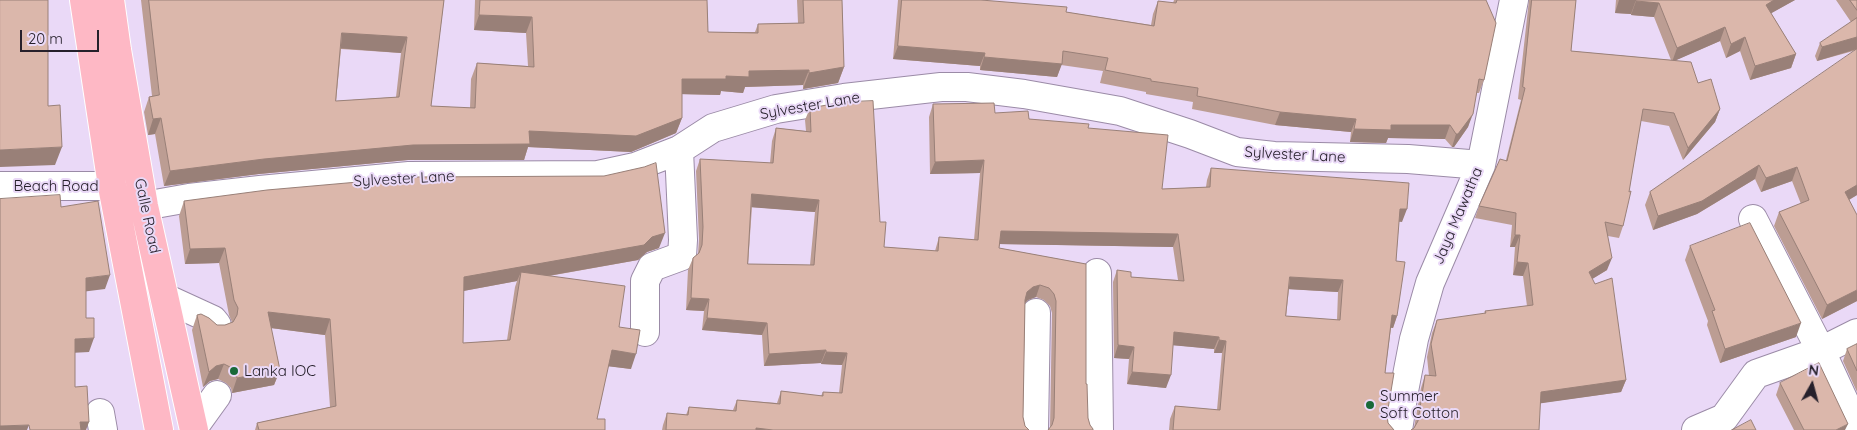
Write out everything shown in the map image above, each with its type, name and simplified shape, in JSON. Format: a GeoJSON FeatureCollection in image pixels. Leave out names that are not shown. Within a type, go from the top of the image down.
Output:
{"type":"FeatureCollection","features":[{"type":"Feature","properties":{"kind":"highway","name":"Galle Road"},"geometry":{"type":"LineString","coordinates":[[84,0],[112,186],[159,430]]}},
{"type":"Feature","properties":{"kind":"highway","name":"Galle Road"},"geometry":{"type":"LineString","coordinates":[[110,0],[144,206],[194,429]]}},
{"type":"Feature","properties":{"kind":"street","name":"Jaya Mawatha"},"geometry":{"type":"LineString","coordinates":[[1398,430],[1414,339],[1430,283],[1481,165],[1514,0]]}},
{"type":"Feature","properties":{"kind":"street","name":"Sylvester Lane"},"geometry":{"type":"LineString","coordinates":[[144,206],[189,198],[409,176],[598,175],[635,167],[679,150],[713,128],[776,108],[941,87],[967,87],[1048,97],[1120,112],[1190,134],[1236,152],[1274,156],[1408,159],[1481,165]]}},
{"type":"Feature","properties":{"kind":"street"},"geometry":{"type":"LineString","coordinates":[[645,332],[645,281],[652,267],[670,262],[682,256],[684,240],[679,150]]}},
{"type":"Feature","properties":{"kind":"street","name":"Beach Road"},"geometry":{"type":"LineString","coordinates":[[0,186],[112,186]]}},
{"type":"Feature","properties":{"kind":"street"},"geometry":{"type":"LineString","coordinates":[[1753,219],[1821,351],[1857,429]]}},
{"type":"Feature","properties":{"kind":"street"},"geometry":{"type":"LineString","coordinates":[[1098,273],[1099,430]]}},
{"type":"Feature","properties":{"kind":"street"},"geometry":{"type":"LineString","coordinates":[[165,298],[213,320],[217,325]]}},
{"type":"Feature","properties":{"kind":"street"},"geometry":{"type":"LineString","coordinates":[[1034,430],[1036,313]]}},
{"type":"Feature","properties":{"kind":"street"},"geometry":{"type":"LineString","coordinates":[[1696,430],[1724,418],[1756,374],[1821,351],[1857,333]]}},
{"type":"Feature","properties":{"kind":"street"},"geometry":{"type":"LineString","coordinates":[[194,429],[217,396]]}},
{"type":"Feature","properties":{"kind":"building"},"geometry":{"type":"Polygon","coordinates":[[[0,0],[48,0],[48,106],[60,105],[62,147],[0,150],[0,0]]]}},
{"type":"Feature","properties":{"kind":"building"},"geometry":{"type":"Polygon","coordinates":[[[149,0],[444,0],[431,106],[475,108],[477,63],[534,67],[532,17],[479,15],[480,0],[707,0],[708,32],[758,33],[758,24],[804,23],[803,0],[842,0],[844,67],[809,73],[809,70],[749,71],[749,77],[726,76],[726,79],[682,79],[682,118],[636,136],[529,131],[530,144],[413,145],[264,159],[170,171],[161,118],[153,119],[149,97],[159,95],[149,0]],[[342,33],[336,101],[399,97],[407,37],[342,33]]]}},
{"type":"Feature","properties":{"kind":"building"},"geometry":{"type":"Polygon","coordinates":[[[902,0],[981,0],[1067,7],[1066,12],[1154,26],[1158,1],[1176,3],[1177,0],[1486,0],[1496,23],[1484,80],[1479,79],[1473,114],[1458,134],[1456,134],[1450,125],[1391,125],[1391,130],[1354,129],[1356,119],[1280,112],[1197,96],[1198,88],[1151,81],[1151,79],[1105,70],[1108,58],[1063,51],[1062,64],[984,57],[985,53],[898,46],[902,0]]]}},
{"type":"Feature","properties":{"kind":"building"},"geometry":{"type":"Polygon","coordinates":[[[1532,0],[1576,0],[1571,51],[1691,62],[1698,83],[1711,79],[1720,109],[1688,148],[1674,113],[1643,109],[1629,192],[1631,191],[1623,226],[1605,222],[1612,258],[1589,272],[1595,284],[1612,278],[1626,380],[1541,392],[1539,430],[1411,430],[1418,421],[1425,375],[1436,376],[1431,344],[1437,320],[1533,305],[1528,263],[1517,262],[1520,235],[1515,235],[1516,213],[1479,206],[1500,159],[1507,161],[1525,88],[1523,87],[1532,0]]]}},
{"type":"Feature","properties":{"kind":"building"},"geometry":{"type":"Polygon","coordinates":[[[1636,0],[1774,0],[1766,5],[1796,54],[1755,66],[1745,37],[1731,44],[1725,27],[1677,48],[1659,3],[1636,0]]]}},
{"type":"Feature","properties":{"kind":"building"},"geometry":{"type":"Polygon","coordinates":[[[1850,0],[1857,0],[1857,10],[1850,0]]]}},
{"type":"Feature","properties":{"kind":"building"},"geometry":{"type":"Polygon","coordinates":[[[1857,18],[1857,37],[1822,47],[1820,43],[1857,18]]]}},
{"type":"Feature","properties":{"kind":"building"},"geometry":{"type":"Polygon","coordinates":[[[1857,49],[1857,185],[1845,192],[1857,215],[1857,290],[1827,305],[1779,212],[1809,200],[1797,167],[1766,178],[1759,165],[1702,201],[1658,216],[1650,192],[1857,49]]]}},
{"type":"Feature","properties":{"kind":"building"},"geometry":{"type":"Polygon","coordinates":[[[873,101],[880,222],[886,222],[884,247],[938,251],[939,237],[978,240],[984,160],[935,162],[933,104],[994,103],[995,113],[1028,111],[1029,119],[1089,124],[1088,128],[1168,135],[1162,189],[1210,187],[1211,168],[1409,183],[1407,209],[1400,209],[1396,261],[1405,262],[1397,316],[1392,315],[1385,373],[1394,373],[1387,415],[1388,423],[1394,430],[1173,430],[1175,406],[1220,410],[1226,341],[1219,340],[1219,337],[1174,332],[1171,375],[1132,372],[1134,347],[1118,345],[1117,270],[1131,272],[1131,277],[1184,281],[1178,234],[1001,231],[999,248],[1086,264],[1086,384],[1088,418],[1093,430],[1048,430],[1054,418],[1056,301],[1054,294],[1049,288],[1040,285],[1033,287],[1027,292],[1025,300],[1023,417],[1025,426],[1029,430],[773,430],[756,428],[756,430],[666,430],[667,413],[688,415],[689,407],[736,411],[737,400],[780,404],[781,391],[823,396],[823,392],[842,393],[847,353],[826,352],[826,350],[769,354],[767,323],[707,318],[709,299],[691,298],[693,258],[699,253],[702,245],[700,159],[773,163],[776,128],[811,132],[810,108],[844,102],[873,101]],[[752,194],[748,264],[814,265],[819,200],[752,194]],[[1290,277],[1286,316],[1340,320],[1343,280],[1290,277]]]}},
{"type":"Feature","properties":{"kind":"building"},"geometry":{"type":"Polygon","coordinates":[[[656,163],[665,233],[652,237],[644,245],[464,277],[463,343],[510,340],[521,272],[625,286],[619,327],[640,330],[636,354],[612,350],[597,419],[605,419],[605,430],[259,430],[257,423],[336,406],[330,319],[268,312],[280,370],[237,378],[232,368],[224,364],[216,366],[209,372],[197,315],[201,314],[209,318],[217,325],[225,325],[233,322],[238,308],[234,300],[225,248],[190,249],[184,201],[267,190],[415,177],[604,176],[656,163]]]}},
{"type":"Feature","properties":{"kind":"building"},"geometry":{"type":"Polygon","coordinates":[[[60,195],[61,207],[98,201],[110,275],[86,278],[86,318],[94,318],[94,338],[75,339],[75,387],[87,386],[89,422],[80,422],[81,430],[30,430],[29,425],[0,426],[0,199],[60,195]]]}},
{"type":"Feature","properties":{"kind":"building"},"geometry":{"type":"Polygon","coordinates":[[[1750,223],[1801,323],[1725,349],[1712,311],[1715,310],[1690,246],[1750,223]]]}},
{"type":"Feature","properties":{"kind":"building"},"geometry":{"type":"Polygon","coordinates":[[[1857,344],[1857,371],[1847,349],[1857,344]]]}},
{"type":"Feature","properties":{"kind":"building"},"geometry":{"type":"Polygon","coordinates":[[[1819,363],[1848,424],[1836,430],[1804,430],[1780,383],[1819,363]]]}},
{"type":"Feature","properties":{"kind":"building"},"geometry":{"type":"Polygon","coordinates":[[[1751,420],[1756,430],[1732,430],[1751,420]]]}},
{"type":"Feature","properties":{"kind":"place","name":"Lanka IOC"},"geometry":{"type":"Point","coordinates":[234,371]}},
{"type":"Feature","properties":{"kind":"place","name":"Summer Soft Cotton"},"geometry":{"type":"Point","coordinates":[1370,405]}}]}
